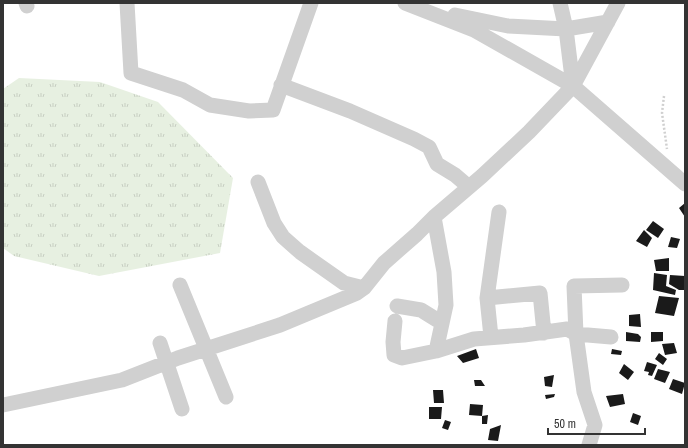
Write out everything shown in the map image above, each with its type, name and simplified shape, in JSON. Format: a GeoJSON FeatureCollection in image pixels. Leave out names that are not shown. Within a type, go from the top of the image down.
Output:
{"type":"FeatureCollection","features":[{"type":"Feature","properties":{"kind":"street"},"geometry":{"type":"LineString","coordinates":[[127,3],[131,73],[184,90],[210,105],[249,111],[273,110],[311,3]]}},
{"type":"Feature","properties":{"kind":"street"},"geometry":{"type":"LineString","coordinates":[[405,3],[474,30],[573,86],[685,184]]}},
{"type":"Feature","properties":{"kind":"street"},"geometry":{"type":"LineString","coordinates":[[560,3],[566,29],[573,86]]}},
{"type":"Feature","properties":{"kind":"street"},"geometry":{"type":"LineString","coordinates":[[3,405],[122,380],[167,362],[280,325],[356,293],[364,288],[384,263],[529,132],[573,86],[618,3]]}},
{"type":"Feature","properties":{"kind":"street"},"geometry":{"type":"LineString","coordinates":[[420,8],[508,26],[566,29],[608,22]]}},
{"type":"Feature","properties":{"kind":"street"},"geometry":{"type":"LineString","coordinates":[[281,85],[350,111],[429,147],[437,164],[455,175],[469,187]]}},
{"type":"Feature","properties":{"kind":"street"},"geometry":{"type":"LineString","coordinates":[[258,182],[274,223],[283,237],[300,252],[344,283],[364,288]]}},
{"type":"Feature","properties":{"kind":"street"},"geometry":{"type":"LineString","coordinates":[[491,337],[487,298],[499,212]]}},
{"type":"Feature","properties":{"kind":"street"},"geometry":{"type":"LineString","coordinates":[[434,217],[445,279],[446,305],[436,351]]}},
{"type":"Feature","properties":{"kind":"street"},"geometry":{"type":"LineString","coordinates":[[180,284],[226,397]]}},
{"type":"Feature","properties":{"kind":"street"},"geometry":{"type":"LineString","coordinates":[[589,445],[595,425],[584,392],[576,334],[574,286],[622,285]]}},
{"type":"Feature","properties":{"kind":"street"},"geometry":{"type":"LineString","coordinates":[[487,298],[540,293],[544,332]]}},
{"type":"Feature","properties":{"kind":"street"},"geometry":{"type":"LineString","coordinates":[[397,306],[421,310],[442,323]]}},
{"type":"Feature","properties":{"kind":"street"},"geometry":{"type":"LineString","coordinates":[[395,321],[393,342],[394,355],[402,358],[436,351],[474,338],[567,329],[576,334],[611,337]]}},
{"type":"Feature","properties":{"kind":"street"},"geometry":{"type":"LineString","coordinates":[[160,343],[182,409]]}},
{"type":"Feature","properties":{"kind":"path"},"geometry":{"type":"LineString","coordinates":[[664,96],[662,113],[665,145],[668,151]]}},
{"type":"Feature","properties":{"kind":"green space"},"geometry":{"type":"Polygon","coordinates":[[[19,78],[100,82],[158,102],[233,178],[220,253],[99,276],[14,256],[3,248],[3,89],[19,78]]]}},
{"type":"Feature","properties":{"kind":"building"},"geometry":{"type":"Polygon","coordinates":[[[685,203],[685,217],[679,208],[685,203]]]}},
{"type":"Feature","properties":{"kind":"building"},"geometry":{"type":"Polygon","coordinates":[[[653,221],[664,229],[658,238],[646,230],[653,221]]]}},
{"type":"Feature","properties":{"kind":"building"},"geometry":{"type":"Polygon","coordinates":[[[644,230],[652,238],[647,247],[636,241],[644,230]]]}},
{"type":"Feature","properties":{"kind":"building"},"geometry":{"type":"Polygon","coordinates":[[[671,237],[680,239],[677,248],[668,247],[671,237]]]}},
{"type":"Feature","properties":{"kind":"building"},"geometry":{"type":"Polygon","coordinates":[[[669,258],[669,271],[656,271],[654,260],[669,258]]]}},
{"type":"Feature","properties":{"kind":"building"},"geometry":{"type":"Polygon","coordinates":[[[654,273],[667,275],[666,286],[676,290],[675,295],[653,290],[654,273]]]}},
{"type":"Feature","properties":{"kind":"building"},"geometry":{"type":"Polygon","coordinates":[[[670,275],[685,276],[685,290],[679,290],[669,284],[670,275]]]}},
{"type":"Feature","properties":{"kind":"building"},"geometry":{"type":"Polygon","coordinates":[[[659,296],[679,298],[674,316],[655,313],[659,296]]]}},
{"type":"Feature","properties":{"kind":"building"},"geometry":{"type":"Polygon","coordinates":[[[640,314],[641,327],[629,326],[629,315],[640,314]]]}},
{"type":"Feature","properties":{"kind":"building"},"geometry":{"type":"Polygon","coordinates":[[[626,332],[638,334],[641,337],[640,342],[626,341],[626,332]]]}},
{"type":"Feature","properties":{"kind":"building"},"geometry":{"type":"Polygon","coordinates":[[[651,332],[663,332],[663,341],[651,342],[651,332]]]}},
{"type":"Feature","properties":{"kind":"building"},"geometry":{"type":"Polygon","coordinates":[[[674,343],[677,353],[665,355],[662,344],[674,343]]]}},
{"type":"Feature","properties":{"kind":"building"},"geometry":{"type":"Polygon","coordinates":[[[476,349],[479,358],[463,363],[457,356],[476,349]]]}},
{"type":"Feature","properties":{"kind":"building"},"geometry":{"type":"Polygon","coordinates":[[[612,349],[622,351],[621,355],[611,354],[612,349]]]}},
{"type":"Feature","properties":{"kind":"building"},"geometry":{"type":"Polygon","coordinates":[[[659,353],[667,359],[663,365],[655,359],[659,353]]]}},
{"type":"Feature","properties":{"kind":"building"},"geometry":{"type":"Polygon","coordinates":[[[647,362],[657,365],[652,376],[648,375],[649,372],[644,371],[647,362]]]}},
{"type":"Feature","properties":{"kind":"building"},"geometry":{"type":"Polygon","coordinates":[[[624,364],[634,372],[628,380],[619,373],[624,364]]]}},
{"type":"Feature","properties":{"kind":"building"},"geometry":{"type":"Polygon","coordinates":[[[658,369],[670,372],[665,383],[654,379],[658,369]]]}},
{"type":"Feature","properties":{"kind":"building"},"geometry":{"type":"Polygon","coordinates":[[[554,375],[552,387],[545,386],[544,377],[554,375]]]}},
{"type":"Feature","properties":{"kind":"building"},"geometry":{"type":"Polygon","coordinates":[[[673,379],[685,383],[682,394],[669,389],[673,379]]]}},
{"type":"Feature","properties":{"kind":"building"},"geometry":{"type":"Polygon","coordinates":[[[474,380],[481,380],[485,386],[475,386],[474,380]]]}},
{"type":"Feature","properties":{"kind":"building"},"geometry":{"type":"Polygon","coordinates":[[[433,390],[443,390],[444,403],[434,403],[433,390]]]}},
{"type":"Feature","properties":{"kind":"building"},"geometry":{"type":"Polygon","coordinates":[[[555,394],[554,397],[546,399],[545,395],[555,394]]]}},
{"type":"Feature","properties":{"kind":"building"},"geometry":{"type":"Polygon","coordinates":[[[623,394],[625,404],[610,407],[606,396],[623,394]]]}},
{"type":"Feature","properties":{"kind":"building"},"geometry":{"type":"Polygon","coordinates":[[[470,404],[483,405],[482,416],[469,415],[470,404]]]}},
{"type":"Feature","properties":{"kind":"building"},"geometry":{"type":"Polygon","coordinates":[[[429,407],[442,407],[441,419],[429,419],[429,407]]]}},
{"type":"Feature","properties":{"kind":"building"},"geometry":{"type":"Polygon","coordinates":[[[633,413],[641,416],[638,425],[630,422],[633,413]]]}},
{"type":"Feature","properties":{"kind":"building"},"geometry":{"type":"Polygon","coordinates":[[[488,415],[487,424],[482,424],[482,416],[488,415]]]}},
{"type":"Feature","properties":{"kind":"building"},"geometry":{"type":"Polygon","coordinates":[[[445,420],[451,422],[448,430],[442,428],[445,420]]]}},
{"type":"Feature","properties":{"kind":"building"},"geometry":{"type":"Polygon","coordinates":[[[501,425],[498,441],[488,440],[490,429],[501,425]]]}}]}
